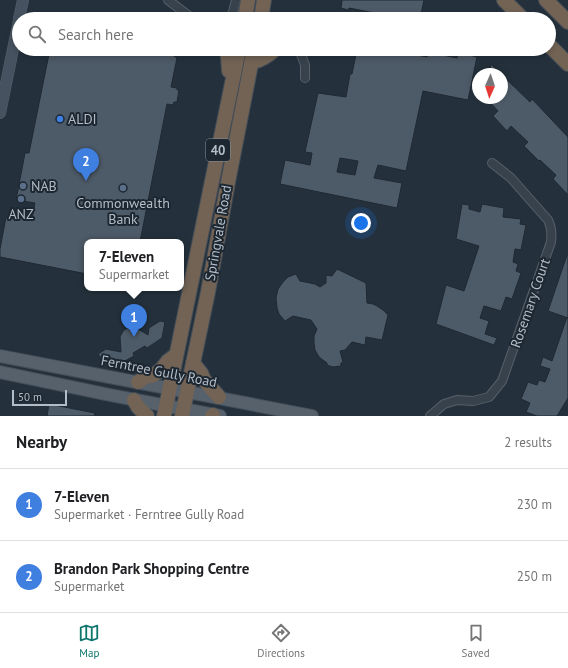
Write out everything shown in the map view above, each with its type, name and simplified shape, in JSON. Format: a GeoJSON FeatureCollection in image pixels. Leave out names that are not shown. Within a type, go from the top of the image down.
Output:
{"type":"FeatureCollection","features":[{"type":"Feature","properties":{"kind":"highway"},"geometry":{"type":"LineString","coordinates":[[262,12],[264,0]]}},
{"type":"Feature","properties":{"kind":"highway"},"geometry":{"type":"LineString","coordinates":[[504,0],[516,12]]}},
{"type":"Feature","properties":{"kind":"highway"},"geometry":{"type":"LineString","coordinates":[[546,0],[568,22]]}},
{"type":"Feature","properties":{"kind":"highway"},"geometry":{"type":"LineString","coordinates":[[240,2],[243,12]]}},
{"type":"Feature","properties":{"kind":"highway"},"geometry":{"type":"LineString","coordinates":[[556,52],[568,64]]}},
{"type":"Feature","properties":{"kind":"highway"},"geometry":{"type":"LineString","coordinates":[[228,56],[231,88]]}},
{"type":"Feature","properties":{"kind":"highway","name":"Springvale Road"},"geometry":{"type":"LineString","coordinates":[[165,411],[238,56]]}},
{"type":"Feature","properties":{"kind":"highway","name":"Springvale Road"},"geometry":{"type":"LineString","coordinates":[[183,412],[208,292],[253,56]]}},
{"type":"Feature","properties":{"kind":"highway"},"geometry":{"type":"LineString","coordinates":[[254,56],[258,61],[267,56]]}},
{"type":"Feature","properties":{"kind":"highway"},"geometry":{"type":"LineString","coordinates":[[210,190],[226,192]]}},
{"type":"Feature","properties":{"kind":"highway"},"geometry":{"type":"LineString","coordinates":[[138,382],[161,370],[176,354]]}},
{"type":"Feature","properties":{"kind":"highway"},"geometry":{"type":"LineString","coordinates":[[193,363],[201,373],[206,383],[219,397]]}},
{"type":"Feature","properties":{"kind":"highway"},"geometry":{"type":"LineString","coordinates":[[134,400],[147,416]]}},
{"type":"Feature","properties":{"kind":"main road","name":"Ferntree Gully Road"},"geometry":{"type":"LineString","coordinates":[[0,356],[219,397],[279,413],[312,416]]}},
{"type":"Feature","properties":{"kind":"main road"},"geometry":{"type":"LineString","coordinates":[[0,372],[134,400],[165,411],[215,416]]}},
{"type":"Feature","properties":{"kind":"street"},"geometry":{"type":"LineString","coordinates":[[20,12],[23,0]]}},
{"type":"Feature","properties":{"kind":"street"},"geometry":{"type":"LineString","coordinates":[[168,0],[184,12]]}},
{"type":"Feature","properties":{"kind":"street"},"geometry":{"type":"LineString","coordinates":[[233,12],[240,2]]}},
{"type":"Feature","properties":{"kind":"street"},"geometry":{"type":"LineString","coordinates":[[0,113],[12,54]]}},
{"type":"Feature","properties":{"kind":"street"},"geometry":{"type":"LineString","coordinates":[[301,56],[305,65],[305,78]]}},
{"type":"Feature","properties":{"kind":"street","name":"Rosemary Court"},"geometry":{"type":"LineString","coordinates":[[430,416],[444,404],[457,400],[473,401],[489,397],[502,381],[551,242],[552,227],[548,220],[510,178],[492,163]]}},
{"type":"Feature","properties":{"kind":"building"},"geometry":{"type":"Polygon","coordinates":[[[342,0],[424,0],[421,12],[370,12],[341,8],[342,0]]]}},
{"type":"Feature","properties":{"kind":"building"},"geometry":{"type":"Polygon","coordinates":[[[49,56],[174,56],[177,58],[171,87],[179,90],[177,102],[174,102],[173,105],[167,104],[141,239],[84,239],[84,273],[0,257],[6,217],[15,219],[16,216],[32,219],[35,203],[16,200],[25,153],[29,153],[49,56]]]}},
{"type":"Feature","properties":{"kind":"building"},"geometry":{"type":"Polygon","coordinates":[[[356,56],[477,57],[475,68],[472,68],[472,81],[468,100],[423,91],[406,171],[378,165],[374,178],[402,183],[397,208],[280,184],[285,160],[310,165],[312,153],[305,152],[318,93],[346,97],[350,74],[352,74],[356,56]],[[340,158],[337,172],[355,175],[358,161],[340,158]]]}},
{"type":"Feature","properties":{"kind":"building"},"geometry":{"type":"Polygon","coordinates":[[[508,81],[530,102],[532,99],[568,137],[568,195],[553,179],[556,175],[524,146],[528,142],[511,126],[507,131],[493,116],[498,111],[492,104],[508,104],[508,81]]]}},
{"type":"Feature","properties":{"kind":"building"},"geometry":{"type":"Polygon","coordinates":[[[462,204],[469,205],[469,209],[480,212],[482,204],[504,208],[503,217],[521,219],[520,224],[526,225],[521,250],[515,249],[513,262],[518,264],[516,271],[521,273],[512,299],[506,297],[501,311],[484,306],[480,318],[489,321],[485,334],[497,338],[494,345],[436,324],[446,285],[464,291],[479,246],[456,239],[462,204]]]}},
{"type":"Feature","properties":{"kind":"building"},"geometry":{"type":"Polygon","coordinates":[[[568,255],[568,398],[557,416],[537,416],[526,412],[530,403],[521,399],[528,382],[537,385],[539,380],[545,382],[550,369],[540,366],[543,357],[552,361],[567,318],[548,311],[568,255]]]}},
{"type":"Feature","properties":{"kind":"building"},"geometry":{"type":"Polygon","coordinates":[[[337,269],[366,283],[367,303],[377,306],[388,315],[382,340],[366,337],[365,345],[352,342],[345,350],[340,351],[343,362],[341,363],[341,366],[333,367],[327,365],[327,363],[319,357],[315,350],[314,336],[317,329],[311,320],[293,316],[285,321],[279,314],[276,298],[278,289],[288,277],[296,274],[300,281],[315,284],[320,287],[326,283],[326,275],[332,276],[337,269]]]}},
{"type":"Feature","properties":{"kind":"building"},"geometry":{"type":"Polygon","coordinates":[[[160,321],[165,322],[162,338],[147,348],[145,346],[133,353],[134,356],[123,362],[101,358],[98,354],[106,349],[121,352],[120,337],[123,331],[129,327],[135,327],[148,335],[149,328],[160,321]]]}},
{"type":"Feature","properties":{"kind":"building"},"geometry":{"type":"Polygon","coordinates":[[[49,404],[95,413],[94,416],[47,416],[49,404]]]}},
{"type":"Feature","properties":{"kind":"place","name":"ALDI"},"geometry":{"type":"Point","coordinates":[60,119]}},
{"type":"Feature","properties":{"kind":"place","name":"Brandon Park Shopping Centre"},"geometry":{"type":"Point","coordinates":[86,181]}},
{"type":"Feature","properties":{"kind":"place","name":"NAB"},"geometry":{"type":"Point","coordinates":[23,186]}},
{"type":"Feature","properties":{"kind":"place","name":"Commonwealth Bank"},"geometry":{"type":"Point","coordinates":[123,188]}},
{"type":"Feature","properties":{"kind":"place","name":"ANZ"},"geometry":{"type":"Point","coordinates":[21,199]}},
{"type":"Feature","properties":{"kind":"place","name":"7-Eleven"},"geometry":{"type":"Point","coordinates":[134,337]}}]}
